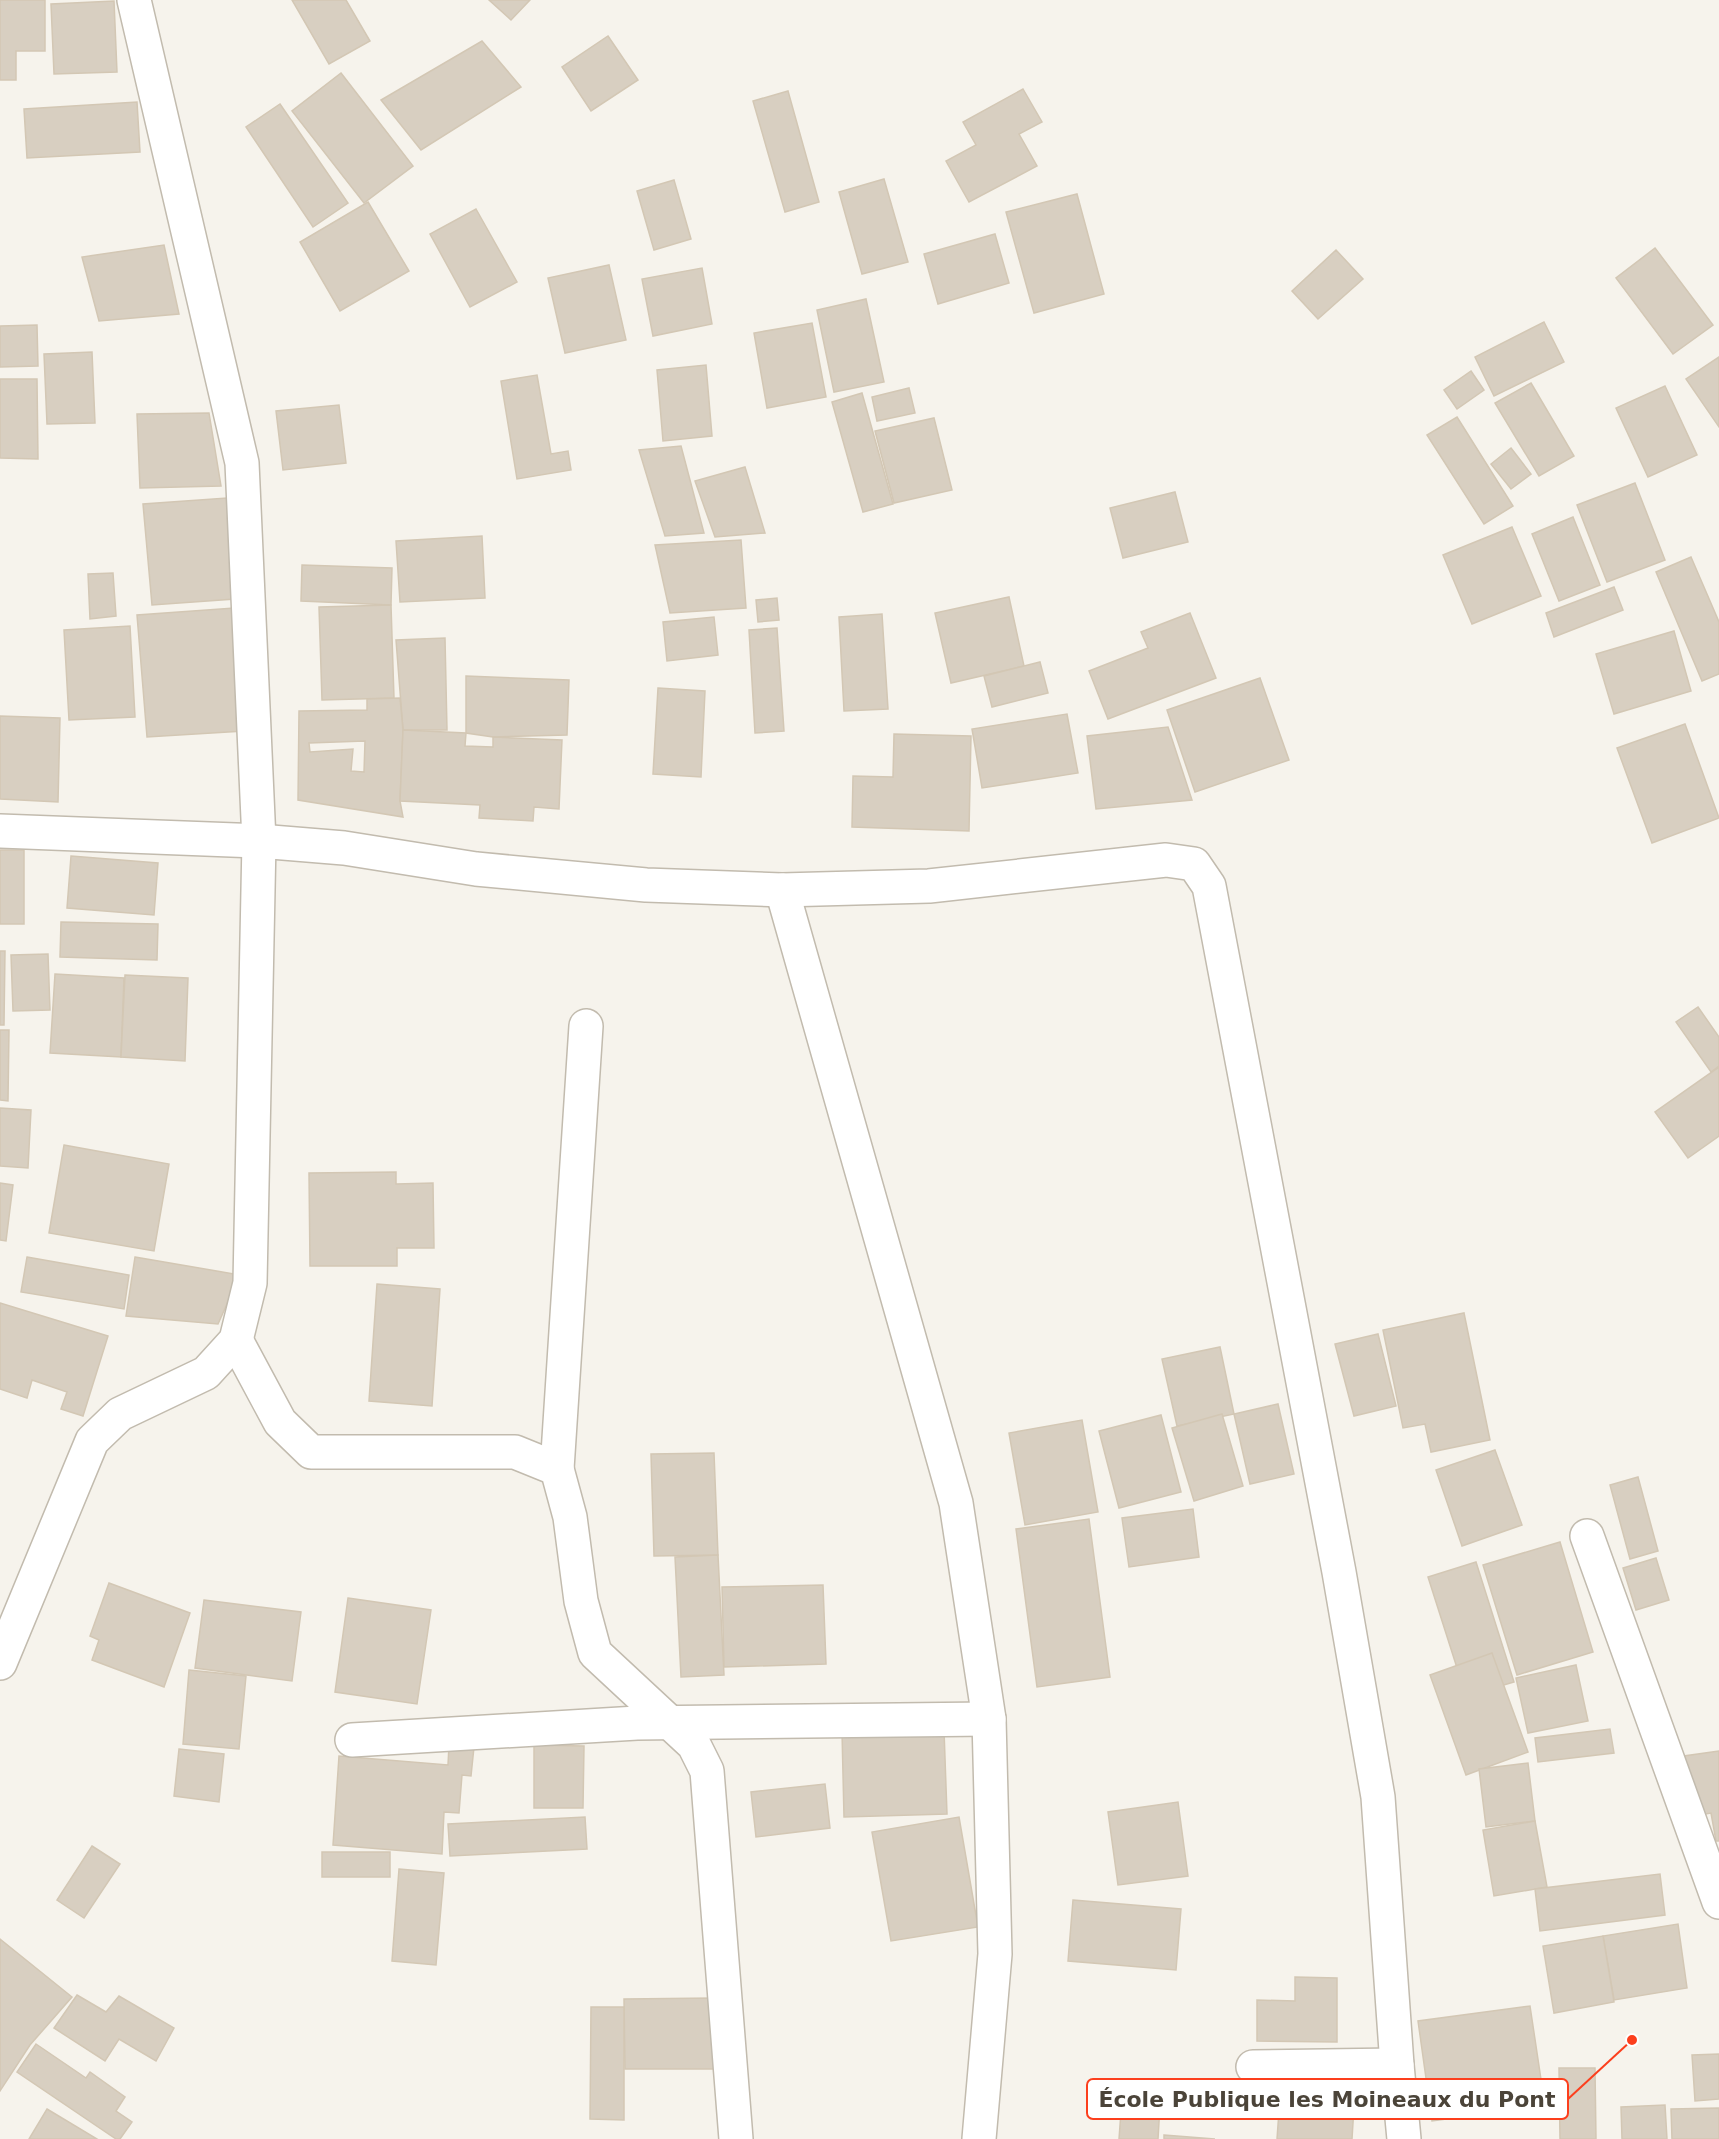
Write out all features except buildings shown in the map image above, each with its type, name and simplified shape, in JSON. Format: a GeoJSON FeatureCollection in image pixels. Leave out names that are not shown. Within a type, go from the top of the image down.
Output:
{"type":"FeatureCollection","features":[{"type":"Feature","properties":{"kind":"street"},"geometry":{"type":"LineString","coordinates":[[0,1663],[92,1441],[120,1414],[206,1374],[236,1340],[250,1283],[259,841],[242,463],[134,0]]}},
{"type":"Feature","properties":{"kind":"street"},"geometry":{"type":"LineString","coordinates":[[0,831],[259,841],[344,848],[476,869],[612,882],[782,890],[929,886],[1166,860],[1194,864],[1209,886],[1332,1536],[1378,1797],[1404,2139]]}},
{"type":"Feature","properties":{"kind":"street"},"geometry":{"type":"LineString","coordinates":[[782,890],[956,1503],[989,1719],[995,1954],[979,2139]]}},
{"type":"Feature","properties":{"kind":"street"},"geometry":{"type":"LineString","coordinates":[[586,1026],[557,1469],[570,1517],[581,1601],[595,1653],[694,1745],[707,1771],[736,2139]]}},
{"type":"Feature","properties":{"kind":"street"},"geometry":{"type":"LineString","coordinates":[[236,1340],[280,1422],[311,1452],[516,1452],[557,1469]]}},
{"type":"Feature","properties":{"kind":"street"},"geometry":{"type":"LineString","coordinates":[[1587,1536],[1719,1902]]}},
{"type":"Feature","properties":{"kind":"street"},"geometry":{"type":"LineString","coordinates":[[352,1740],[637,1723],[989,1719]]}},
{"type":"Feature","properties":{"kind":"street"},"geometry":{"type":"LineString","coordinates":[[1252,2067],[1397,2065]]}},
{"type":"Feature","properties":{"kind":"place","name":"École Publique les Moineaux du Pont"},"geometry":{"type":"Point","coordinates":[1632,2040]}}]}
